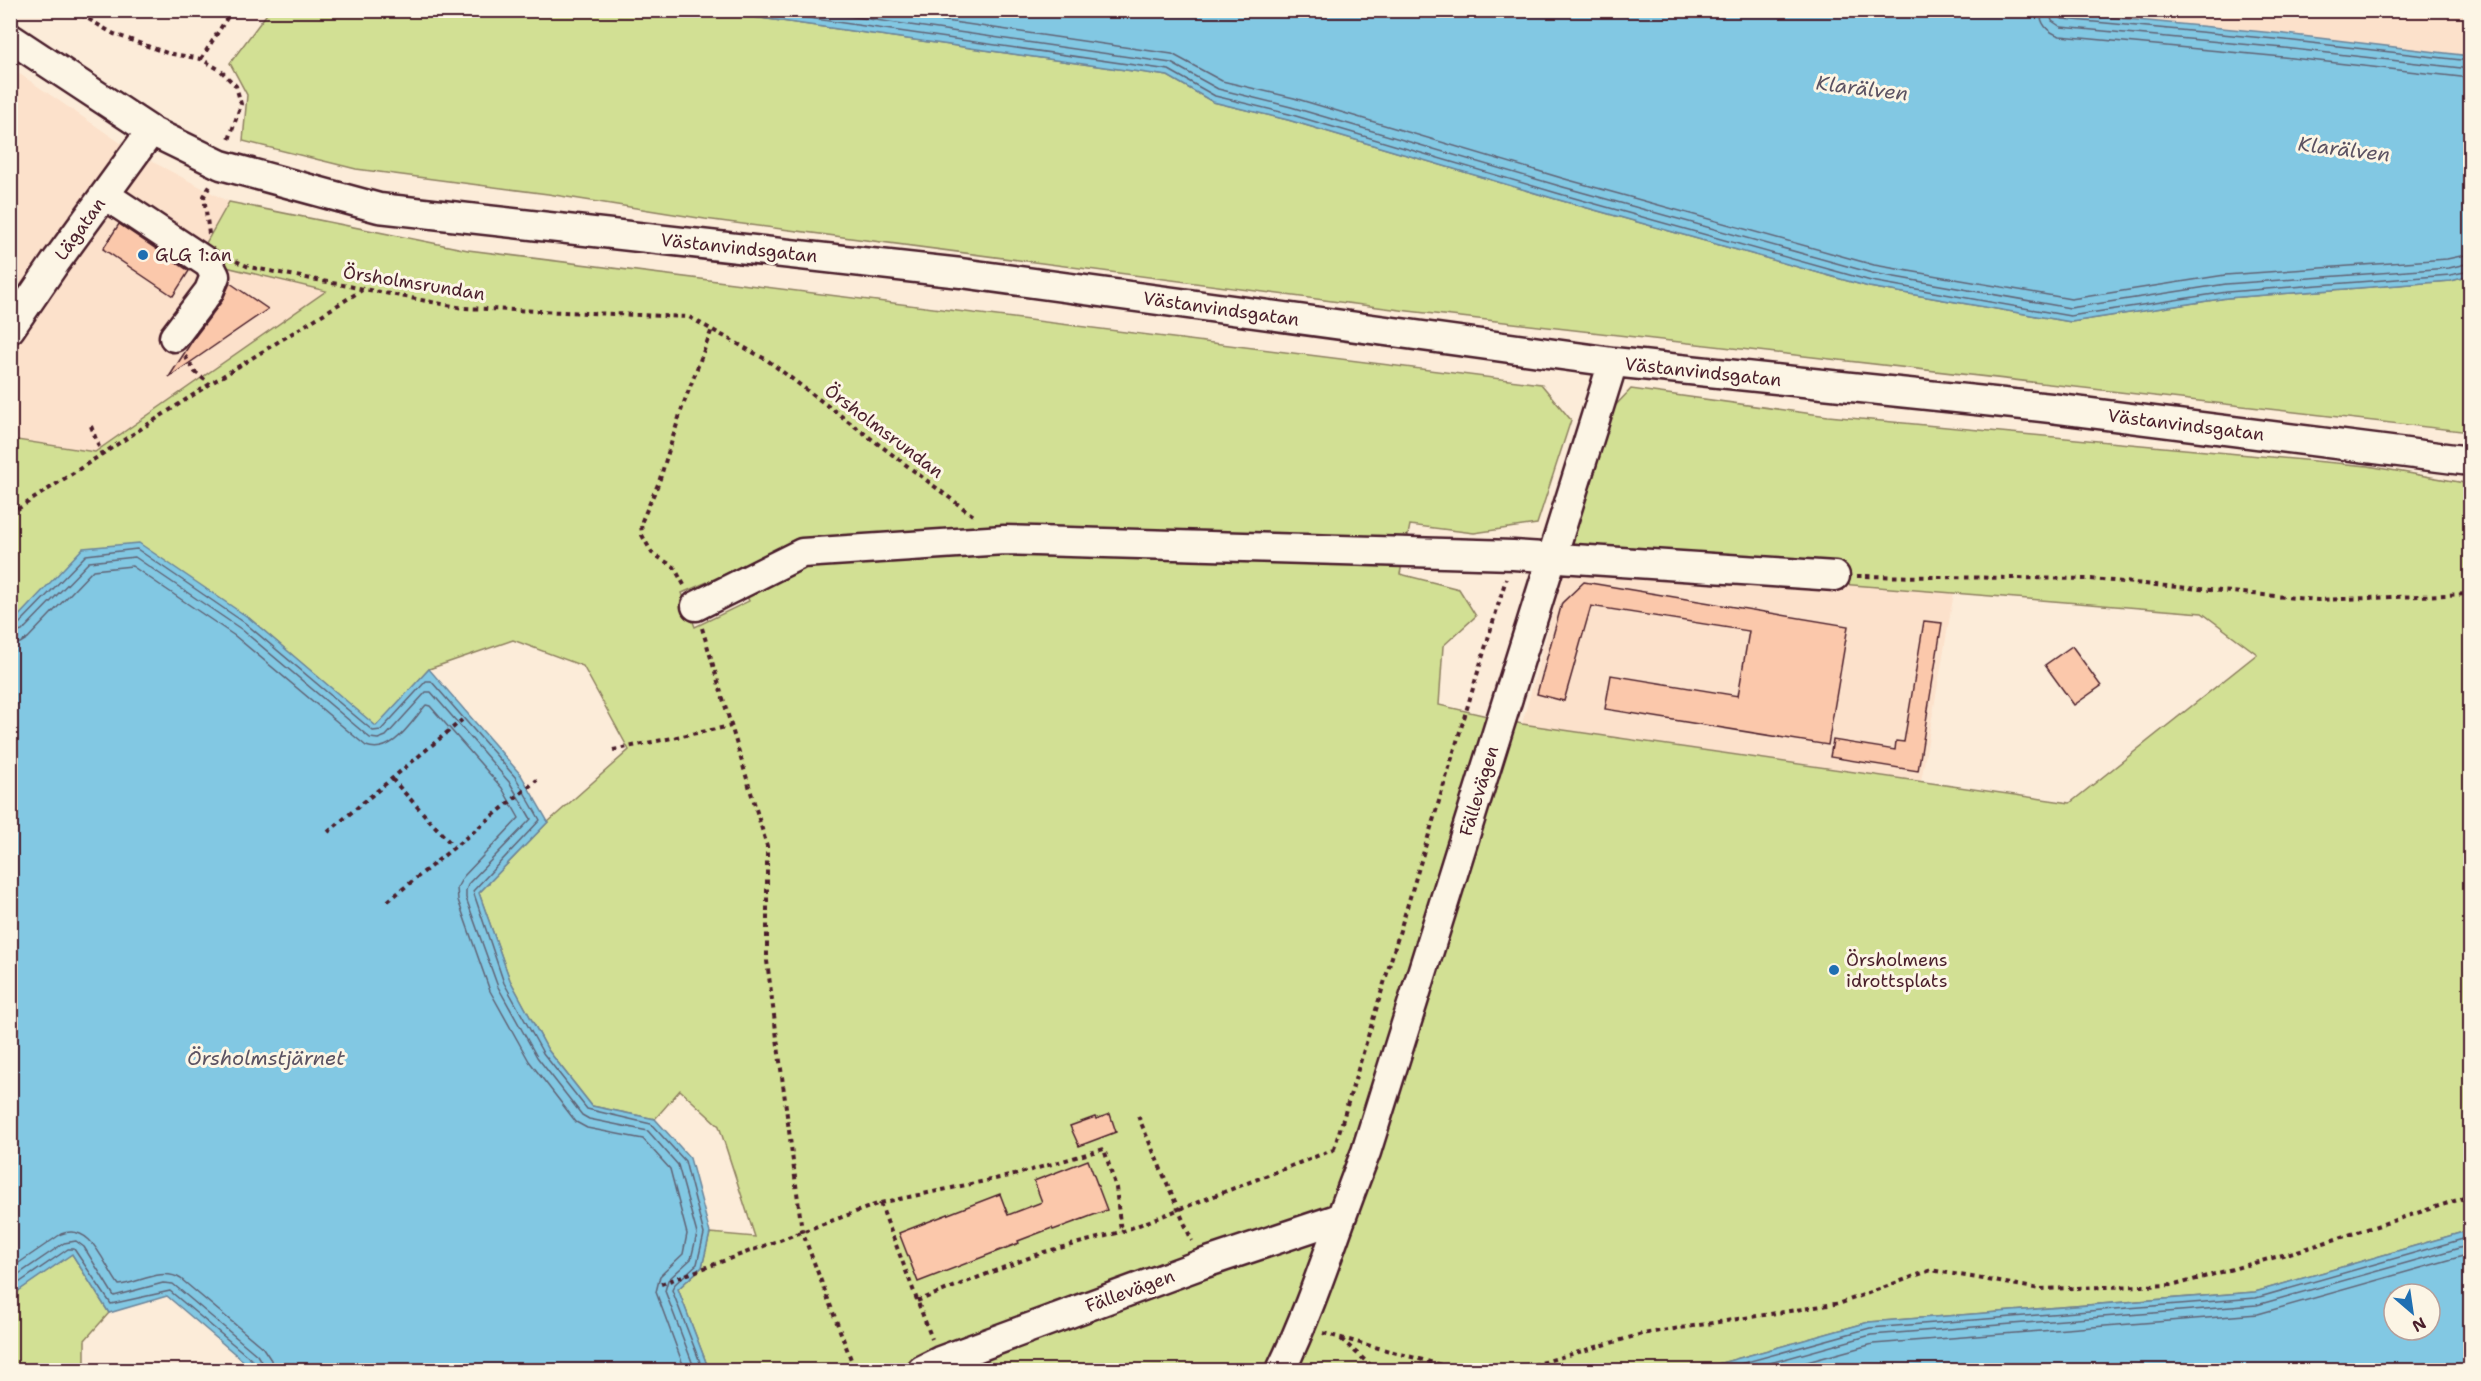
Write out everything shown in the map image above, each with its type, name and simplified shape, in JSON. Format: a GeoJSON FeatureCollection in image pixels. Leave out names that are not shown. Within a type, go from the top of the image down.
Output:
{"type":"FeatureCollection","features":[{"type":"Feature","properties":{"kind":"street","name":"Västanvindsgatan"},"geometry":{"type":"LineString","coordinates":[[10,38],[152,131],[221,165],[379,208],[960,273],[1613,362],[2051,408],[2470,461]]}},
{"type":"Feature","properties":{"kind":"street","name":"Lägatan"},"geometry":{"type":"LineString","coordinates":[[10,329],[152,131]]}},
{"type":"Feature","properties":{"kind":"street"},"geometry":{"type":"LineString","coordinates":[[105,195],[210,264],[215,276],[209,291],[174,338]]}},
{"type":"Feature","properties":{"kind":"street","name":"Fällevägen"},"geometry":{"type":"LineString","coordinates":[[1281,1371],[1302,1327],[1366,1152],[1613,362]]}},
{"type":"Feature","properties":{"kind":"street"},"geometry":{"type":"LineString","coordinates":[[696,606],[802,553],[1004,540],[1513,555],[1835,576]]}},
{"type":"Feature","properties":{"kind":"street","name":"Fällevägen"},"geometry":{"type":"LineString","coordinates":[[931,1366],[1202,1264],[1340,1218]]}},
{"type":"Feature","properties":{"kind":"path"},"geometry":{"type":"LineString","coordinates":[[73,10],[114,34],[167,53],[201,59],[220,70],[236,86],[241,104],[221,165],[204,196],[209,239]]}},
{"type":"Feature","properties":{"kind":"path"},"geometry":{"type":"LineString","coordinates":[[201,59],[231,12]]}},
{"type":"Feature","properties":{"kind":"path","name":"Örsholmsrundan"},"geometry":{"type":"LineString","coordinates":[[230,259],[249,267],[463,308],[689,316],[768,360],[1004,540]]}},
{"type":"Feature","properties":{"kind":"path"},"geometry":{"type":"LineString","coordinates":[[10,514],[210,384],[363,289]]}},
{"type":"Feature","properties":{"kind":"path"},"geometry":{"type":"LineString","coordinates":[[712,329],[682,408],[658,482],[641,523],[642,535],[652,553],[674,567],[696,606],[767,846],[767,961],[802,1231],[855,1371]]}},
{"type":"Feature","properties":{"kind":"path"},"geometry":{"type":"LineString","coordinates":[[174,338],[195,372],[210,384]]}},
{"type":"Feature","properties":{"kind":"path"},"geometry":{"type":"LineString","coordinates":[[91,426],[102,455]]}},
{"type":"Feature","properties":{"kind":"path"},"geometry":{"type":"LineString","coordinates":[[1334,1149],[1513,555]]}},
{"type":"Feature","properties":{"kind":"path"},"geometry":{"type":"LineString","coordinates":[[1835,576],[2091,579],[2318,600],[2470,594]]}},
{"type":"Feature","properties":{"kind":"path"},"geometry":{"type":"LineString","coordinates":[[328,832],[462,720]]}},
{"type":"Feature","properties":{"kind":"path"},"geometry":{"type":"LineString","coordinates":[[613,750],[731,726]]}},
{"type":"Feature","properties":{"kind":"path"},"geometry":{"type":"LineString","coordinates":[[392,779],[453,846]]}},
{"type":"Feature","properties":{"kind":"path"},"geometry":{"type":"LineString","coordinates":[[388,901],[537,780]]}},
{"type":"Feature","properties":{"kind":"path"},"geometry":{"type":"LineString","coordinates":[[1138,1116],[1202,1264]]}},
{"type":"Feature","properties":{"kind":"path"},"geometry":{"type":"LineString","coordinates":[[661,1284],[880,1203],[1014,1175],[1104,1149],[1116,1188],[1121,1232]]}},
{"type":"Feature","properties":{"kind":"path"},"geometry":{"type":"LineString","coordinates":[[917,1301],[1044,1252],[1121,1232],[1334,1149],[1366,1152]]}},
{"type":"Feature","properties":{"kind":"path"},"geometry":{"type":"LineString","coordinates":[[1516,1371],[1642,1334],[1841,1303],[1931,1270],[2040,1289],[2175,1285],[2308,1248],[2470,1196]]}},
{"type":"Feature","properties":{"kind":"path"},"geometry":{"type":"LineString","coordinates":[[880,1203],[917,1301],[931,1366]]}},
{"type":"Feature","properties":{"kind":"path"},"geometry":{"type":"LineString","coordinates":[[1302,1327],[1460,1371]]}},
{"type":"Feature","properties":{"kind":"path"},"geometry":{"type":"LineString","coordinates":[[1340,1338],[1376,1371]]}},
{"type":"Feature","properties":{"kind":"shaded area"},"geometry":{"type":"Polygon","coordinates":[[[2031,11],[2470,11],[2470,56],[2285,34],[2031,11]]]}},
{"type":"Feature","properties":{"kind":"shaded area"},"geometry":{"type":"Polygon","coordinates":[[[11,68],[134,152],[229,202],[202,252],[222,266],[327,291],[95,452],[11,439],[11,68]]]}},
{"type":"Feature","properties":{"kind":"shaded area"},"geometry":{"type":"Polygon","coordinates":[[[1567,562],[1954,593],[1921,781],[1522,724],[1567,562]]]}},
{"type":"Feature","properties":{"kind":"green space"},"geometry":{"type":"Polygon","coordinates":[[[269,11],[711,11],[1168,76],[1213,102],[1288,120],[1559,200],[1869,287],[2071,322],[2227,298],[2451,281],[2470,276],[2470,432],[1408,311],[705,219],[548,194],[356,169],[243,141],[247,95],[230,63],[269,11]]]}},
{"type":"Feature","properties":{"kind":"green space"},"geometry":{"type":"Polygon","coordinates":[[[229,202],[468,250],[1541,384],[1571,420],[1537,524],[1474,533],[1410,525],[1400,574],[1459,589],[1476,616],[1443,646],[1439,705],[1522,724],[2070,803],[2257,654],[2202,613],[1567,562],[1613,408],[1631,389],[1828,416],[2368,466],[2470,484],[2470,1230],[2255,1292],[1869,1322],[1696,1370],[709,1370],[678,1289],[702,1267],[710,1233],[755,1237],[719,1126],[680,1090],[655,1119],[592,1106],[548,1050],[510,980],[479,893],[548,822],[629,750],[583,666],[513,640],[429,669],[376,727],[249,618],[11,624],[11,439],[95,452],[326,291],[222,266],[201,252],[229,202]],[[735,570],[682,593],[695,627],[749,601],[735,570]]]}},
{"type":"Feature","properties":{"kind":"green space"},"geometry":{"type":"Polygon","coordinates":[[[72,1254],[109,1313],[85,1340],[85,1370],[11,1370],[10,1296],[72,1254]]]}},
{"type":"Feature","properties":{"kind":"water","name":"Klarälven"},"geometry":{"type":"Polygon","coordinates":[[[2031,10],[2285,34],[2470,56],[2470,276],[2451,281],[2227,298],[2071,322],[1869,287],[1559,200],[1288,120],[1213,102],[1168,76],[711,11],[2031,10]]]}},
{"type":"Feature","properties":{"kind":"water","name":"Örsholmstjärnet"},"geometry":{"type":"Polygon","coordinates":[[[139,543],[249,618],[376,726],[429,669],[521,775],[548,822],[479,893],[510,980],[548,1050],[592,1106],[655,1119],[690,1158],[710,1233],[702,1267],[678,1289],[709,1370],[251,1370],[167,1296],[109,1313],[72,1254],[11,1296],[11,624],[83,548],[139,543]]]}},
{"type":"Feature","properties":{"kind":"water"},"geometry":{"type":"Polygon","coordinates":[[[2470,1230],[2470,1370],[1696,1370],[1869,1322],[2255,1292],[2470,1230]]]}},
{"type":"Feature","properties":{"kind":"building"},"geometry":{"type":"Polygon","coordinates":[[[119,224],[189,271],[173,296],[103,249],[119,224]]]}},
{"type":"Feature","properties":{"kind":"building"},"geometry":{"type":"Polygon","coordinates":[[[230,283],[268,309],[169,377],[194,338],[222,301],[230,283]]]}},
{"type":"Feature","properties":{"kind":"building"},"geometry":{"type":"Polygon","coordinates":[[[1584,582],[1848,626],[1828,745],[1605,709],[1611,675],[1738,696],[1749,631],[1591,606],[1564,701],[1537,694],[1562,603],[1584,582]]]}},
{"type":"Feature","properties":{"kind":"building"},"geometry":{"type":"Polygon","coordinates":[[[1924,621],[1942,623],[1918,771],[1830,757],[1833,740],[1895,750],[1896,741],[1904,742],[1924,621]]]}},
{"type":"Feature","properties":{"kind":"building"},"geometry":{"type":"Polygon","coordinates":[[[2072,646],[2101,686],[2074,705],[2045,665],[2072,646]]]}},
{"type":"Feature","properties":{"kind":"building"},"geometry":{"type":"Polygon","coordinates":[[[1110,1114],[1116,1132],[1079,1146],[1070,1126],[1110,1114]]]}},
{"type":"Feature","properties":{"kind":"building"},"geometry":{"type":"Polygon","coordinates":[[[1088,1160],[1107,1210],[1053,1230],[1052,1228],[918,1282],[899,1233],[1000,1194],[1008,1215],[1042,1202],[1034,1181],[1088,1160]]]}},
{"type":"Feature","properties":{"kind":"place","name":"GLG 1:an"},"geometry":{"type":"Point","coordinates":[143,255]}},
{"type":"Feature","properties":{"kind":"place","name":"Örsholmens idrottsplats"},"geometry":{"type":"Point","coordinates":[1834,970]}}]}
